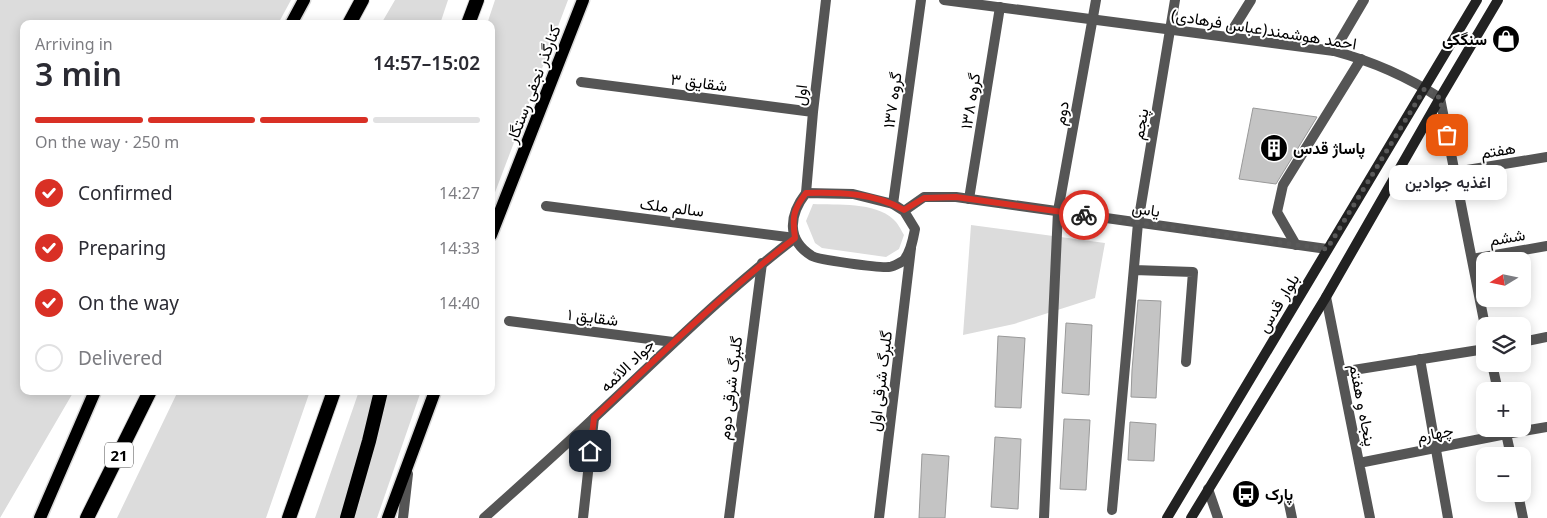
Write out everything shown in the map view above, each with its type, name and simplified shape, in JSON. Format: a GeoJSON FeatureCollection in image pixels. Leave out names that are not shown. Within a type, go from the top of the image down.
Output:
{"type":"FeatureCollection","features":[{"type":"Feature","properties":{"kind":"highway"},"geometry":{"type":"LineString","coordinates":[[351,20],[362,0]]}},
{"type":"Feature","properties":{"kind":"highway"},"geometry":{"type":"LineString","coordinates":[[470,20],[477,0]]}},
{"type":"Feature","properties":{"kind":"highway","name":"21"},"geometry":{"type":"LineString","coordinates":[[87,518],[148,395]]}},
{"type":"Feature","properties":{"kind":"highway"},"geometry":{"type":"LineString","coordinates":[[289,518],[333,395]]}},
{"type":"Feature","properties":{"kind":"highway"},"geometry":{"type":"LineString","coordinates":[[347,518],[380,395]]}},
{"type":"Feature","properties":{"kind":"main road"},"geometry":{"type":"LineString","coordinates":[[293,20],[304,0]]}},
{"type":"Feature","properties":{"kind":"main road","name":"کنارگذر نجفی رستگار"},"geometry":{"type":"LineString","coordinates":[[495,225],[582,0]]}},
{"type":"Feature","properties":{"kind":"main road","name":"بلوار قدس"},"geometry":{"type":"LineString","coordinates":[[1167,518],[1477,0]]}},
{"type":"Feature","properties":{"kind":"main road"},"geometry":{"type":"LineString","coordinates":[[1191,518],[1326,297],[1498,0]]}},
{"type":"Feature","properties":{"kind":"main road"},"geometry":{"type":"LineString","coordinates":[[40,518],[93,395]]}},
{"type":"Feature","properties":{"kind":"main road"},"geometry":{"type":"LineString","coordinates":[[388,518],[433,395]]}},
{"type":"Feature","properties":{"kind":"street","name":"اول"},"geometry":{"type":"LineString","coordinates":[[806,193],[826,0]]}},
{"type":"Feature","properties":{"kind":"street","name":"گروه ۱۳۷"},"geometry":{"type":"LineString","coordinates":[[893,204],[921,0]]}},
{"type":"Feature","properties":{"kind":"street","name":"احمد هوشمند(عباس فرهادی)"},"geometry":{"type":"LineString","coordinates":[[944,0],[1000,7],[1018,5],[1093,20],[1334,52],[1361,59],[1425,88],[1440,98]]}},
{"type":"Feature","properties":{"kind":"street","name":"دوم"},"geometry":{"type":"LineString","coordinates":[[1044,518],[1058,211],[1096,0]]}},
{"type":"Feature","properties":{"kind":"street","name":"پنجم"},"geometry":{"type":"LineString","coordinates":[[1112,510],[1138,223],[1175,0]]}},
{"type":"Feature","properties":{"kind":"street"},"geometry":{"type":"LineString","coordinates":[[1228,38],[1251,0]]}},
{"type":"Feature","properties":{"kind":"street"},"geometry":{"type":"LineString","coordinates":[[1334,52],[1364,0]]}},
{"type":"Feature","properties":{"kind":"street","name":"گروه ۱۳۸"},"geometry":{"type":"LineString","coordinates":[[969,199],[1000,7]]}},
{"type":"Feature","properties":{"kind":"street"},"geometry":{"type":"LineString","coordinates":[[1296,245],[1277,212],[1283,185],[1361,59]]}},
{"type":"Feature","properties":{"kind":"street","name":"شقایق ۳"},"geometry":{"type":"LineString","coordinates":[[581,82],[813,112]]}},
{"type":"Feature","properties":{"kind":"street"},"geometry":{"type":"LineString","coordinates":[[1440,98],[1483,317]]}},
{"type":"Feature","properties":{"kind":"street","name":"هفتم"},"geometry":{"type":"LineString","coordinates":[[1454,172],[1547,157]]}},
{"type":"Feature","properties":{"kind":"street"},"geometry":{"type":"LineString","coordinates":[[904,210],[893,204],[853,194],[806,193],[797,204],[792,220],[795,238],[813,257],[846,263],[890,267],[903,261],[911,248]]}},
{"type":"Feature","properties":{"kind":"street","name":"یاس"},"geometry":{"type":"LineString","coordinates":[[904,210],[924,198],[956,197],[1327,249]]}},
{"type":"Feature","properties":{"kind":"street","name":"سالم ملک"},"geometry":{"type":"LineString","coordinates":[[546,206],[795,238]]}},
{"type":"Feature","properties":{"kind":"street","name":"گلبرگ شرقی اول"},"geometry":{"type":"LineString","coordinates":[[879,518],[911,248],[915,229],[904,210]]}},
{"type":"Feature","properties":{"kind":"street","name":"جواد الائمه"},"geometry":{"type":"LineString","coordinates":[[484,518],[594,418],[673,342],[762,263],[795,238]]}},
{"type":"Feature","properties":{"kind":"street","name":"ششم"},"geometry":{"type":"LineString","coordinates":[[1472,259],[1547,246]]}},
{"type":"Feature","properties":{"kind":"street","name":"گلبرگ شرقی دوم"},"geometry":{"type":"LineString","coordinates":[[729,518],[762,263]]}},
{"type":"Feature","properties":{"kind":"street"},"geometry":{"type":"LineString","coordinates":[[1134,270],[1194,272],[1186,362]]}},
{"type":"Feature","properties":{"kind":"street","name":"پنجاه و هفتم"},"geometry":{"type":"LineString","coordinates":[[1326,297],[1370,518]]}},
{"type":"Feature","properties":{"kind":"street","name":"شقایق ۱"},"geometry":{"type":"LineString","coordinates":[[509,321],[673,342]]}},
{"type":"Feature","properties":{"kind":"street"},"geometry":{"type":"LineString","coordinates":[[1531,340],[1547,337]]}},
{"type":"Feature","properties":{"kind":"street"},"geometry":{"type":"LineString","coordinates":[[1341,372],[1476,350]]}},
{"type":"Feature","properties":{"kind":"street"},"geometry":{"type":"LineString","coordinates":[[1420,359],[1448,518]]}},
{"type":"Feature","properties":{"kind":"street"},"geometry":{"type":"LineString","coordinates":[[584,518],[594,418]]}},
{"type":"Feature","properties":{"kind":"street","name":"چهارم"},"geometry":{"type":"LineString","coordinates":[[1531,429],[1547,427]]}},
{"type":"Feature","properties":{"kind":"street","name":"چهارم"},"geometry":{"type":"LineString","coordinates":[[1359,463],[1481,437]]}},
{"type":"Feature","properties":{"kind":"street"},"geometry":{"type":"LineString","coordinates":[[403,518],[409,459]]}},
{"type":"Feature","properties":{"kind":"street"},"geometry":{"type":"LineString","coordinates":[[1208,489],[1218,518]]}},
{"type":"Feature","properties":{"kind":"street"},"geometry":{"type":"LineString","coordinates":[[1288,500],[1292,518]]}},
{"type":"Feature","properties":{"kind":"street"},"geometry":{"type":"LineString","coordinates":[[1520,502],[1523,518]]}},
{"type":"Feature","properties":{"kind":"street"},"geometry":{"type":"LineString","coordinates":[[496,518],[497,506]]}},
{"type":"Feature","properties":{"kind":"shaded area"},"geometry":{"type":"Polygon","coordinates":[[[0,0],[291,0],[280,20],[20,20],[20,395],[72,395],[0,518],[0,0]]]}},
{"type":"Feature","properties":{"kind":"shaded area"},"geometry":{"type":"Polygon","coordinates":[[[395,0],[448,0],[441,20],[383,20],[395,0]]]}},
{"type":"Feature","properties":{"kind":"shaded area"},"geometry":{"type":"Polygon","coordinates":[[[495,0],[568,0],[495,192],[495,20],[488,20],[495,0]]]}},
{"type":"Feature","properties":{"kind":"shaded area"},"geometry":{"type":"Polygon","coordinates":[[[813,204],[866,207],[885,214],[896,222],[904,235],[899,249],[886,257],[822,248],[815,243],[806,221],[813,204]]]}},
{"type":"Feature","properties":{"kind":"shaded area"},"geometry":{"type":"Polygon","coordinates":[[[971,225],[1105,243],[1095,298],[1014,324],[963,335],[971,225]]]}},
{"type":"Feature","properties":{"kind":"shaded area"},"geometry":{"type":"Polygon","coordinates":[[[176,395],[309,395],[266,518],[117,518],[176,395]]]}},
{"type":"Feature","properties":{"kind":"shaded area"},"geometry":{"type":"Polygon","coordinates":[[[358,395],[374,395],[343,518],[315,518],[358,395]]]}},
{"type":"Feature","properties":{"kind":"shaded area"},"geometry":{"type":"Polygon","coordinates":[[[386,395],[420,395],[377,518],[354,518],[386,395]]]}},
{"type":"Feature","properties":{"kind":"building","name":"پاساژ قدس"},"geometry":{"type":"Polygon","coordinates":[[[1253,108],[1317,117],[1276,184],[1239,179],[1253,108]]]}},
{"type":"Feature","properties":{"kind":"building"},"geometry":{"type":"Polygon","coordinates":[[[1138,300],[1161,301],[1156,398],[1131,397],[1138,300]]]}},
{"type":"Feature","properties":{"kind":"building"},"geometry":{"type":"Polygon","coordinates":[[[1066,323],[1092,325],[1089,395],[1062,393],[1066,323]]]}},
{"type":"Feature","properties":{"kind":"building"},"geometry":{"type":"Polygon","coordinates":[[[998,336],[1025,338],[1021,408],[995,407],[998,336]]]}},
{"type":"Feature","properties":{"kind":"building"},"geometry":{"type":"Polygon","coordinates":[[[1064,419],[1090,420],[1086,490],[1060,489],[1064,419]]]}},
{"type":"Feature","properties":{"kind":"building"},"geometry":{"type":"Polygon","coordinates":[[[1130,422],[1156,424],[1154,461],[1128,460],[1130,422]]]}},
{"type":"Feature","properties":{"kind":"building"},"geometry":{"type":"Polygon","coordinates":[[[995,437],[1021,439],[1018,509],[991,507],[995,437]]]}},
{"type":"Feature","properties":{"kind":"building"},"geometry":{"type":"Polygon","coordinates":[[[922,454],[949,456],[945,518],[919,518],[922,454]]]}},
{"type":"Feature","properties":{"kind":"way so far"},"geometry":{"type":"LineString","coordinates":[[1084,215],[1327,249],[1425,88],[1440,98],[1447,135]]}},
{"type":"Feature","properties":{"kind":"place","name":"سنگکی"},"geometry":{"type":"Point","coordinates":[1506,39]}},
{"type":"Feature","properties":{"kind":"place","name":"اغذیه جوادین"},"geometry":{"type":"Point","coordinates":[1447,135]}},
{"type":"Feature","properties":{"kind":"place","name":"پاساژ قدس"},"geometry":{"type":"Point","coordinates":[1274,148]}},
{"type":"Feature","properties":{"kind":"place","name":"پارک"},"geometry":{"type":"Point","coordinates":[1246,494]}},
{"type":"Feature","properties":{"kind":"route"},"geometry":{"type":"LineString","coordinates":[[590,451],[594,418],[673,342],[762,263],[795,238],[792,220],[797,204],[806,193],[853,194],[893,204],[904,210],[924,198],[956,197],[1084,215]]}}]}
